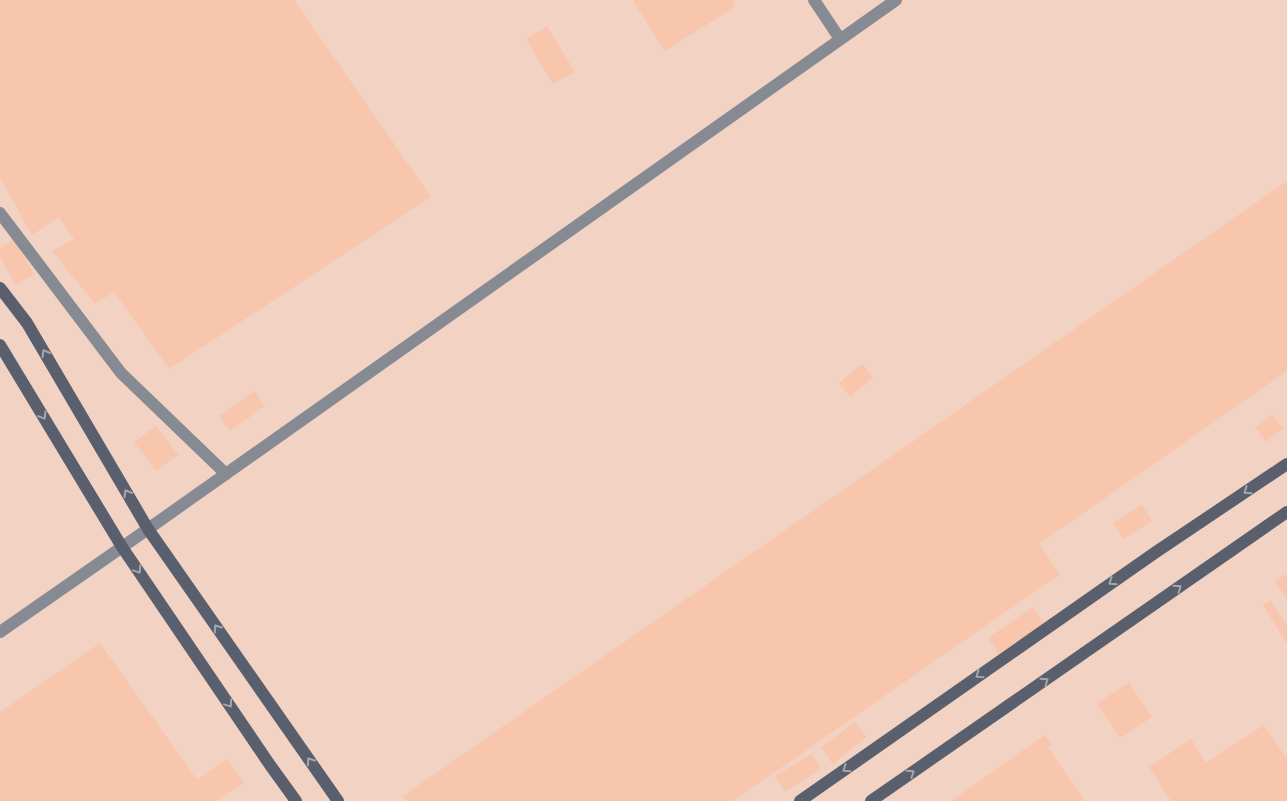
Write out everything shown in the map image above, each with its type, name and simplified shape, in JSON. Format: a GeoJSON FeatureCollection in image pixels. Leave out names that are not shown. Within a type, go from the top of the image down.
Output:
{"type":"FeatureCollection","features":[{"type":"Feature","properties":{"kind":"street"},"geometry":{"type":"LineString","coordinates":[[814,0],[840,39]]}},
{"type":"Feature","properties":{"kind":"street"},"geometry":{"type":"LineString","coordinates":[[0,632],[896,0]]}},
{"type":"Feature","properties":{"kind":"street"},"geometry":{"type":"LineString","coordinates":[[0,213],[121,373],[226,474]]}},
{"type":"Feature","properties":{"kind":"street"},"geometry":{"type":"LineString","coordinates":[[0,288],[27,322],[148,529],[338,801]]}},
{"type":"Feature","properties":{"kind":"street"},"geometry":{"type":"LineString","coordinates":[[0,345],[122,547],[270,766],[296,801]]}},
{"type":"Feature","properties":{"kind":"street"},"geometry":{"type":"LineString","coordinates":[[800,801],[1156,552],[1287,464]]}},
{"type":"Feature","properties":{"kind":"street"},"geometry":{"type":"LineString","coordinates":[[871,801],[1287,512]]}},
{"type":"Feature","properties":{"kind":"shaded area"},"geometry":{"type":"Polygon","coordinates":[[[0,0],[1287,0],[1287,801],[0,801],[0,0]]]}},
{"type":"Feature","properties":{"kind":"building"},"geometry":{"type":"Polygon","coordinates":[[[0,0],[294,0],[431,197],[169,369],[114,292],[95,304],[52,251],[74,239],[59,217],[32,235],[0,177],[0,0]]]}},
{"type":"Feature","properties":{"kind":"building"},"geometry":{"type":"Polygon","coordinates":[[[733,0],[736,6],[665,51],[633,1],[733,0]]]}},
{"type":"Feature","properties":{"kind":"building"},"geometry":{"type":"Polygon","coordinates":[[[547,26],[575,72],[553,84],[526,39],[547,26]]]}},
{"type":"Feature","properties":{"kind":"building"},"geometry":{"type":"Polygon","coordinates":[[[1287,181],[1287,371],[1039,544],[1060,574],[733,801],[406,801],[403,796],[1287,181]]]}},
{"type":"Feature","properties":{"kind":"building"},"geometry":{"type":"Polygon","coordinates":[[[14,239],[34,274],[16,285],[0,257],[0,248],[14,239]]]}},
{"type":"Feature","properties":{"kind":"building"},"geometry":{"type":"Polygon","coordinates":[[[862,364],[873,377],[850,397],[839,383],[862,364]]]}},
{"type":"Feature","properties":{"kind":"building"},"geometry":{"type":"Polygon","coordinates":[[[254,391],[265,406],[230,431],[219,416],[254,391]]]}},
{"type":"Feature","properties":{"kind":"building"},"geometry":{"type":"Polygon","coordinates":[[[1272,414],[1283,428],[1266,442],[1255,428],[1272,414]]]}},
{"type":"Feature","properties":{"kind":"building"},"geometry":{"type":"Polygon","coordinates":[[[156,426],[178,455],[156,471],[134,442],[156,426]]]}},
{"type":"Feature","properties":{"kind":"building"},"geometry":{"type":"Polygon","coordinates":[[[1142,505],[1152,521],[1123,539],[1113,523],[1142,505]]]}},
{"type":"Feature","properties":{"kind":"building"},"geometry":{"type":"Polygon","coordinates":[[[1287,573],[1287,599],[1275,581],[1287,573]]]}},
{"type":"Feature","properties":{"kind":"building"},"geometry":{"type":"Polygon","coordinates":[[[1271,600],[1287,624],[1287,644],[1263,605],[1271,600]]]}},
{"type":"Feature","properties":{"kind":"building"},"geometry":{"type":"Polygon","coordinates":[[[1033,607],[1044,623],[999,654],[988,638],[1033,607]]]}},
{"type":"Feature","properties":{"kind":"building"},"geometry":{"type":"Polygon","coordinates":[[[100,643],[197,780],[227,759],[244,782],[217,801],[0,801],[0,712],[100,643]]]}},
{"type":"Feature","properties":{"kind":"building"},"geometry":{"type":"Polygon","coordinates":[[[1129,683],[1152,717],[1120,738],[1097,703],[1129,683]]]}},
{"type":"Feature","properties":{"kind":"building"},"geometry":{"type":"Polygon","coordinates":[[[855,722],[866,737],[833,764],[821,748],[855,722]]]}},
{"type":"Feature","properties":{"kind":"building"},"geometry":{"type":"Polygon","coordinates":[[[1264,725],[1285,756],[1287,754],[1287,801],[1171,801],[1149,767],[1191,739],[1206,763],[1264,725]]]}},
{"type":"Feature","properties":{"kind":"building"},"geometry":{"type":"Polygon","coordinates":[[[1045,735],[1052,745],[1048,748],[1085,801],[951,801],[1045,735]]]}},
{"type":"Feature","properties":{"kind":"building"},"geometry":{"type":"Polygon","coordinates":[[[811,754],[821,769],[785,792],[775,776],[811,754]]]}}]}
